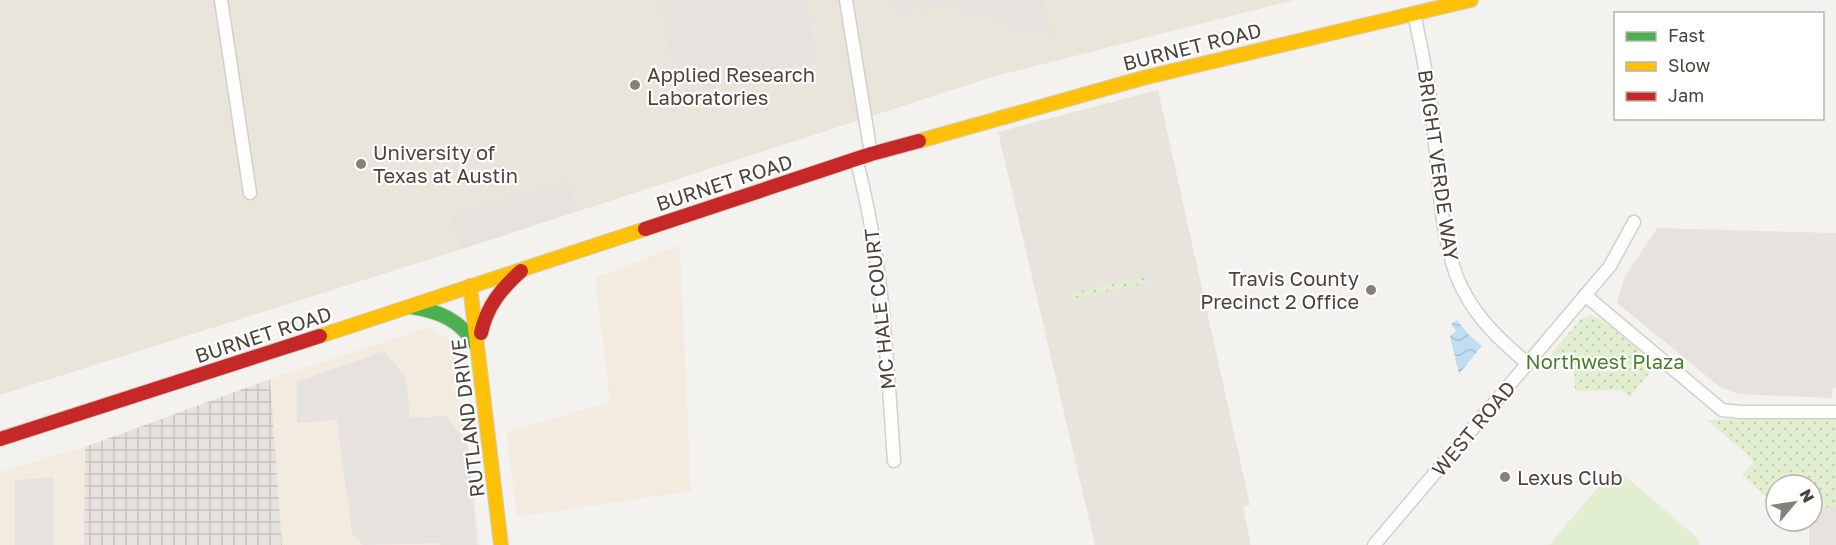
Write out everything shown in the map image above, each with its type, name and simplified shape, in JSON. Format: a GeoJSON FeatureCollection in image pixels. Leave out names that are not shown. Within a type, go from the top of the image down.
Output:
{"type":"FeatureCollection","features":[{"type":"Feature","properties":{"kind":"main road","name":"BURNET ROAD"},"geometry":{"type":"LineString","coordinates":[[0,439],[871,154],[1143,78],[1471,0]]}},
{"type":"Feature","properties":{"kind":"main road"},"geometry":{"type":"LineString","coordinates":[[479,349],[488,308],[494,298],[523,268]]}},
{"type":"Feature","properties":{"kind":"main road","name":"RUTLAND DRIVE"},"geometry":{"type":"LineString","coordinates":[[470,286],[501,545]]}},
{"type":"Feature","properties":{"kind":"main road"},"geometry":{"type":"LineString","coordinates":[[408,307],[426,309],[450,316],[466,330],[479,349]]}},
{"type":"Feature","properties":{"kind":"street"},"geometry":{"type":"LineString","coordinates":[[220,0],[250,193]]}},
{"type":"Feature","properties":{"kind":"street"},"geometry":{"type":"LineString","coordinates":[[846,0],[871,154]]}},
{"type":"Feature","properties":{"kind":"street","name":"BRIGHT VERDE WAY"},"geometry":{"type":"LineString","coordinates":[[1414,13],[1428,76],[1441,196],[1448,248],[1454,270],[1462,288],[1488,328],[1527,363]]}},
{"type":"Feature","properties":{"kind":"street","name":"MC HALE COURT"},"geometry":{"type":"LineString","coordinates":[[856,159],[865,192],[884,314],[894,461]]}},
{"type":"Feature","properties":{"kind":"street","name":"WEST ROAD"},"geometry":{"type":"LineString","coordinates":[[1374,545],[1610,266],[1634,222]]}},
{"type":"Feature","properties":{"kind":"street"},"geometry":{"type":"LineString","coordinates":[[1585,295],[1722,410],[1836,412]]}},
{"type":"Feature","properties":{"kind":"shaded area","name":"University of Texas at Austin"},"geometry":{"type":"Polygon","coordinates":[[[0,0],[1294,0],[992,77],[462,249],[0,395],[0,0]]]}},
{"type":"Feature","properties":{"kind":"shaded area"},"geometry":{"type":"Polygon","coordinates":[[[661,0],[806,0],[817,61],[686,94],[668,44],[661,0]]]}},
{"type":"Feature","properties":{"kind":"shaded area"},"geometry":{"type":"Polygon","coordinates":[[[894,0],[1044,0],[1051,36],[942,6],[896,14],[894,0]]]}},
{"type":"Feature","properties":{"kind":"shaded area"},"geometry":{"type":"Polygon","coordinates":[[[1158,90],[1250,505],[1243,507],[1251,545],[1095,545],[998,132],[1158,90]]]}},
{"type":"Feature","properties":{"kind":"shaded area"},"geometry":{"type":"Polygon","coordinates":[[[566,178],[577,211],[462,249],[451,216],[566,178]]]}},
{"type":"Feature","properties":{"kind":"shaded area"},"geometry":{"type":"Polygon","coordinates":[[[1657,228],[1836,233],[1836,388],[1833,387],[1832,398],[1739,394],[1720,387],[1617,303],[1624,278],[1657,228]]]}},
{"type":"Feature","properties":{"kind":"shaded area"},"geometry":{"type":"Polygon","coordinates":[[[680,245],[691,491],[517,517],[506,432],[610,402],[595,278],[680,245]]]}},
{"type":"Feature","properties":{"kind":"shaded area"},"geometry":{"type":"Polygon","coordinates":[[[430,327],[454,342],[480,545],[282,545],[270,379],[430,327]]]}},
{"type":"Feature","properties":{"kind":"shaded area"},"geometry":{"type":"Polygon","coordinates":[[[384,351],[406,377],[410,418],[446,416],[468,445],[477,545],[440,545],[439,543],[363,545],[352,533],[337,420],[297,423],[297,382],[384,351]]]}},
{"type":"Feature","properties":{"kind":"shaded area"},"geometry":{"type":"Polygon","coordinates":[[[270,379],[282,545],[84,545],[85,447],[270,379]]]}},
{"type":"Feature","properties":{"kind":"shaded area"},"geometry":{"type":"Polygon","coordinates":[[[85,447],[84,545],[0,545],[0,472],[85,447]]]}},
{"type":"Feature","properties":{"kind":"shaded area"},"geometry":{"type":"Polygon","coordinates":[[[54,477],[54,545],[15,545],[15,480],[54,477]]]}},
{"type":"Feature","properties":{"kind":"shaded area"},"geometry":{"type":"Polygon","coordinates":[[[1824,507],[1836,507],[1836,545],[1809,545],[1809,533],[1824,533],[1824,507]]]}},
{"type":"Feature","properties":{"kind":"green space"},"geometry":{"type":"Polygon","coordinates":[[[1144,277],[1145,283],[1070,299],[1069,294],[1144,277]]]}},
{"type":"Feature","properties":{"kind":"green space","name":"Northwest Plaza"},"geometry":{"type":"Polygon","coordinates":[[[1591,315],[1602,320],[1656,365],[1630,397],[1622,390],[1575,391],[1574,361],[1561,362],[1551,354],[1581,319],[1591,315]]]}},
{"type":"Feature","properties":{"kind":"green space"},"geometry":{"type":"Polygon","coordinates":[[[1836,417],[1836,507],[1824,507],[1824,473],[1764,473],[1764,495],[1742,475],[1753,463],[1752,459],[1707,420],[1836,417]]]}},
{"type":"Feature","properties":{"kind":"green space"},"geometry":{"type":"Polygon","coordinates":[[[1618,470],[1699,539],[1699,545],[1549,545],[1612,471],[1618,470]]]}},
{"type":"Feature","properties":{"kind":"water"},"geometry":{"type":"Polygon","coordinates":[[[1457,320],[1482,346],[1459,374],[1450,336],[1456,331],[1451,324],[1457,320]]]}},
{"type":"Feature","properties":{"kind":"traffic: fast"},"geometry":{"type":"LineString","coordinates":[[411,307],[431,311],[448,318],[463,329],[476,345]]}},
{"type":"Feature","properties":{"kind":"traffic: slow"},"geometry":{"type":"LineString","coordinates":[[919,141],[1143,78],[1471,0]]}},
{"type":"Feature","properties":{"kind":"traffic: slow"},"geometry":{"type":"LineString","coordinates":[[320,336],[645,229]]}},
{"type":"Feature","properties":{"kind":"traffic: slow"},"geometry":{"type":"LineString","coordinates":[[470,286],[501,545]]}},
{"type":"Feature","properties":{"kind":"traffic: jam"},"geometry":{"type":"LineString","coordinates":[[645,229],[871,154],[919,141]]}},
{"type":"Feature","properties":{"kind":"traffic: jam"},"geometry":{"type":"LineString","coordinates":[[481,333],[487,314],[496,299],[521,271]]}},
{"type":"Feature","properties":{"kind":"traffic: jam"},"geometry":{"type":"LineString","coordinates":[[0,439],[320,336]]}},
{"type":"Feature","properties":{"kind":"place","name":"Applied Research Laboratories"},"geometry":{"type":"Point","coordinates":[635,85]}},
{"type":"Feature","properties":{"kind":"place","name":"University of Texas at Austin"},"geometry":{"type":"Point","coordinates":[361,164]}},
{"type":"Feature","properties":{"kind":"place","name":"Travis County Precinct 2 Office"},"geometry":{"type":"Point","coordinates":[1371,290]}},
{"type":"Feature","properties":{"kind":"place","name":"Lexus Club"},"geometry":{"type":"Point","coordinates":[1505,477]}}]}
